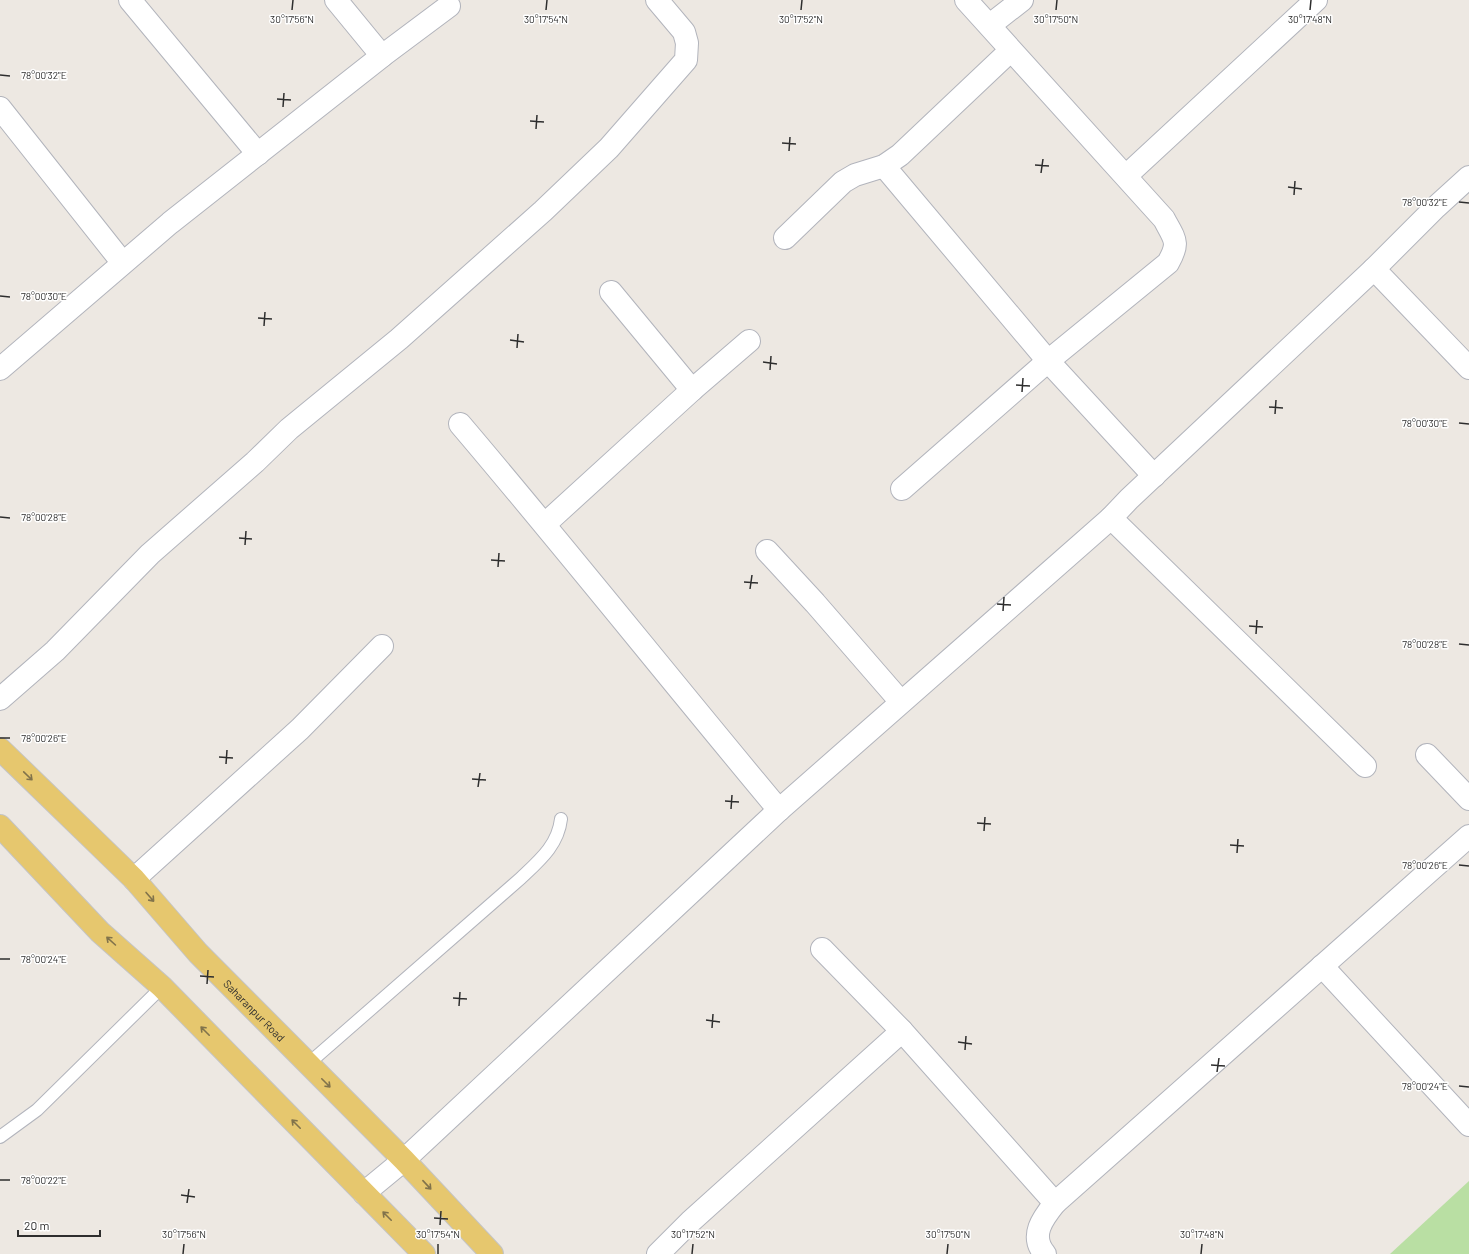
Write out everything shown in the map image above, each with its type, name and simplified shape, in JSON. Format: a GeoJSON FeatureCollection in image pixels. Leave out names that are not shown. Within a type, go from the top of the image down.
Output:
{"type":"FeatureCollection","features":[{"type":"Feature","properties":{"kind":"main road","name":"Saharanpur Road"},"geometry":{"type":"LineString","coordinates":[[0,749],[134,879],[198,953],[404,1160],[492,1254]]}},
{"type":"Feature","properties":{"kind":"main road"},"geometry":{"type":"LineString","coordinates":[[0,826],[100,932],[162,987],[364,1193],[415,1251]]}},
{"type":"Feature","properties":{"kind":"street"},"geometry":{"type":"LineString","coordinates":[[130,0],[258,154]]}},
{"type":"Feature","properties":{"kind":"street"},"geometry":{"type":"LineString","coordinates":[[336,0],[382,56]]}},
{"type":"Feature","properties":{"kind":"street"},"geometry":{"type":"LineString","coordinates":[[0,699],[56,651],[150,554],[255,462],[289,429],[404,334],[543,211],[609,148],[686,60],[687,43],[684,32],[658,0]]}},
{"type":"Feature","properties":{"kind":"street"},"geometry":{"type":"LineString","coordinates":[[902,489],[1048,361],[1168,263],[1176,249],[1174,237],[1164,219],[1127,175],[1010,51],[990,25],[966,0]]}},
{"type":"Feature","properties":{"kind":"street"},"geometry":{"type":"LineString","coordinates":[[990,25],[1022,0]]}},
{"type":"Feature","properties":{"kind":"street"},"geometry":{"type":"LineString","coordinates":[[1127,175],[1316,0]]}},
{"type":"Feature","properties":{"kind":"street"},"geometry":{"type":"LineString","coordinates":[[0,369],[122,262],[382,56],[449,6]]}},
{"type":"Feature","properties":{"kind":"street"},"geometry":{"type":"LineString","coordinates":[[785,238],[843,182],[855,175],[884,166],[900,155],[1010,51]]}},
{"type":"Feature","properties":{"kind":"street"},"geometry":{"type":"LineString","coordinates":[[0,108],[122,262]]}},
{"type":"Feature","properties":{"kind":"street"},"geometry":{"type":"LineString","coordinates":[[884,166],[1048,361],[1154,476]]}},
{"type":"Feature","properties":{"kind":"street"},"geometry":{"type":"LineString","coordinates":[[364,1193],[404,1160],[779,810],[1111,518],[1129,499],[1374,269],[1436,207],[1469,177]]}},
{"type":"Feature","properties":{"kind":"street"},"geometry":{"type":"LineString","coordinates":[[1374,269],[1469,368]]}},
{"type":"Feature","properties":{"kind":"street"},"geometry":{"type":"LineString","coordinates":[[611,292],[692,390]]}},
{"type":"Feature","properties":{"kind":"street"},"geometry":{"type":"LineString","coordinates":[[545,524],[692,390],[749,341]]}},
{"type":"Feature","properties":{"kind":"street"},"geometry":{"type":"LineString","coordinates":[[460,424],[545,524],[652,659],[779,810]]}},
{"type":"Feature","properties":{"kind":"street"},"geometry":{"type":"LineString","coordinates":[[1111,518],[1365,766]]}},
{"type":"Feature","properties":{"kind":"street"},"geometry":{"type":"LineString","coordinates":[[767,551],[816,603],[901,702]]}},
{"type":"Feature","properties":{"kind":"street"},"geometry":{"type":"LineString","coordinates":[[134,879],[300,728],[382,646]]}},
{"type":"Feature","properties":{"kind":"street"},"geometry":{"type":"LineString","coordinates":[[1427,755],[1469,798]]}},
{"type":"Feature","properties":{"kind":"street"},"geometry":{"type":"LineString","coordinates":[[1045,1254],[1037,1239],[1039,1228],[1043,1217],[1056,1203],[1469,836]]}},
{"type":"Feature","properties":{"kind":"street"},"geometry":{"type":"LineString","coordinates":[[822,949],[902,1031],[1056,1203]]}},
{"type":"Feature","properties":{"kind":"street"},"geometry":{"type":"LineString","coordinates":[[1322,966],[1469,1125]]}},
{"type":"Feature","properties":{"kind":"street"},"geometry":{"type":"LineString","coordinates":[[658,1254],[690,1222],[902,1031]]}},
{"type":"Feature","properties":{"kind":"lane"},"geometry":{"type":"LineString","coordinates":[[308,1064],[522,878],[549,851],[556,839],[561,819]]}},
{"type":"Feature","properties":{"kind":"lane"},"geometry":{"type":"LineString","coordinates":[[0,1137],[37,1110],[162,987]]}},
{"type":"Feature","properties":{"kind":"green space"},"geometry":{"type":"Polygon","coordinates":[[[1469,1181],[1469,1254],[1390,1254],[1469,1181]]]}}]}
